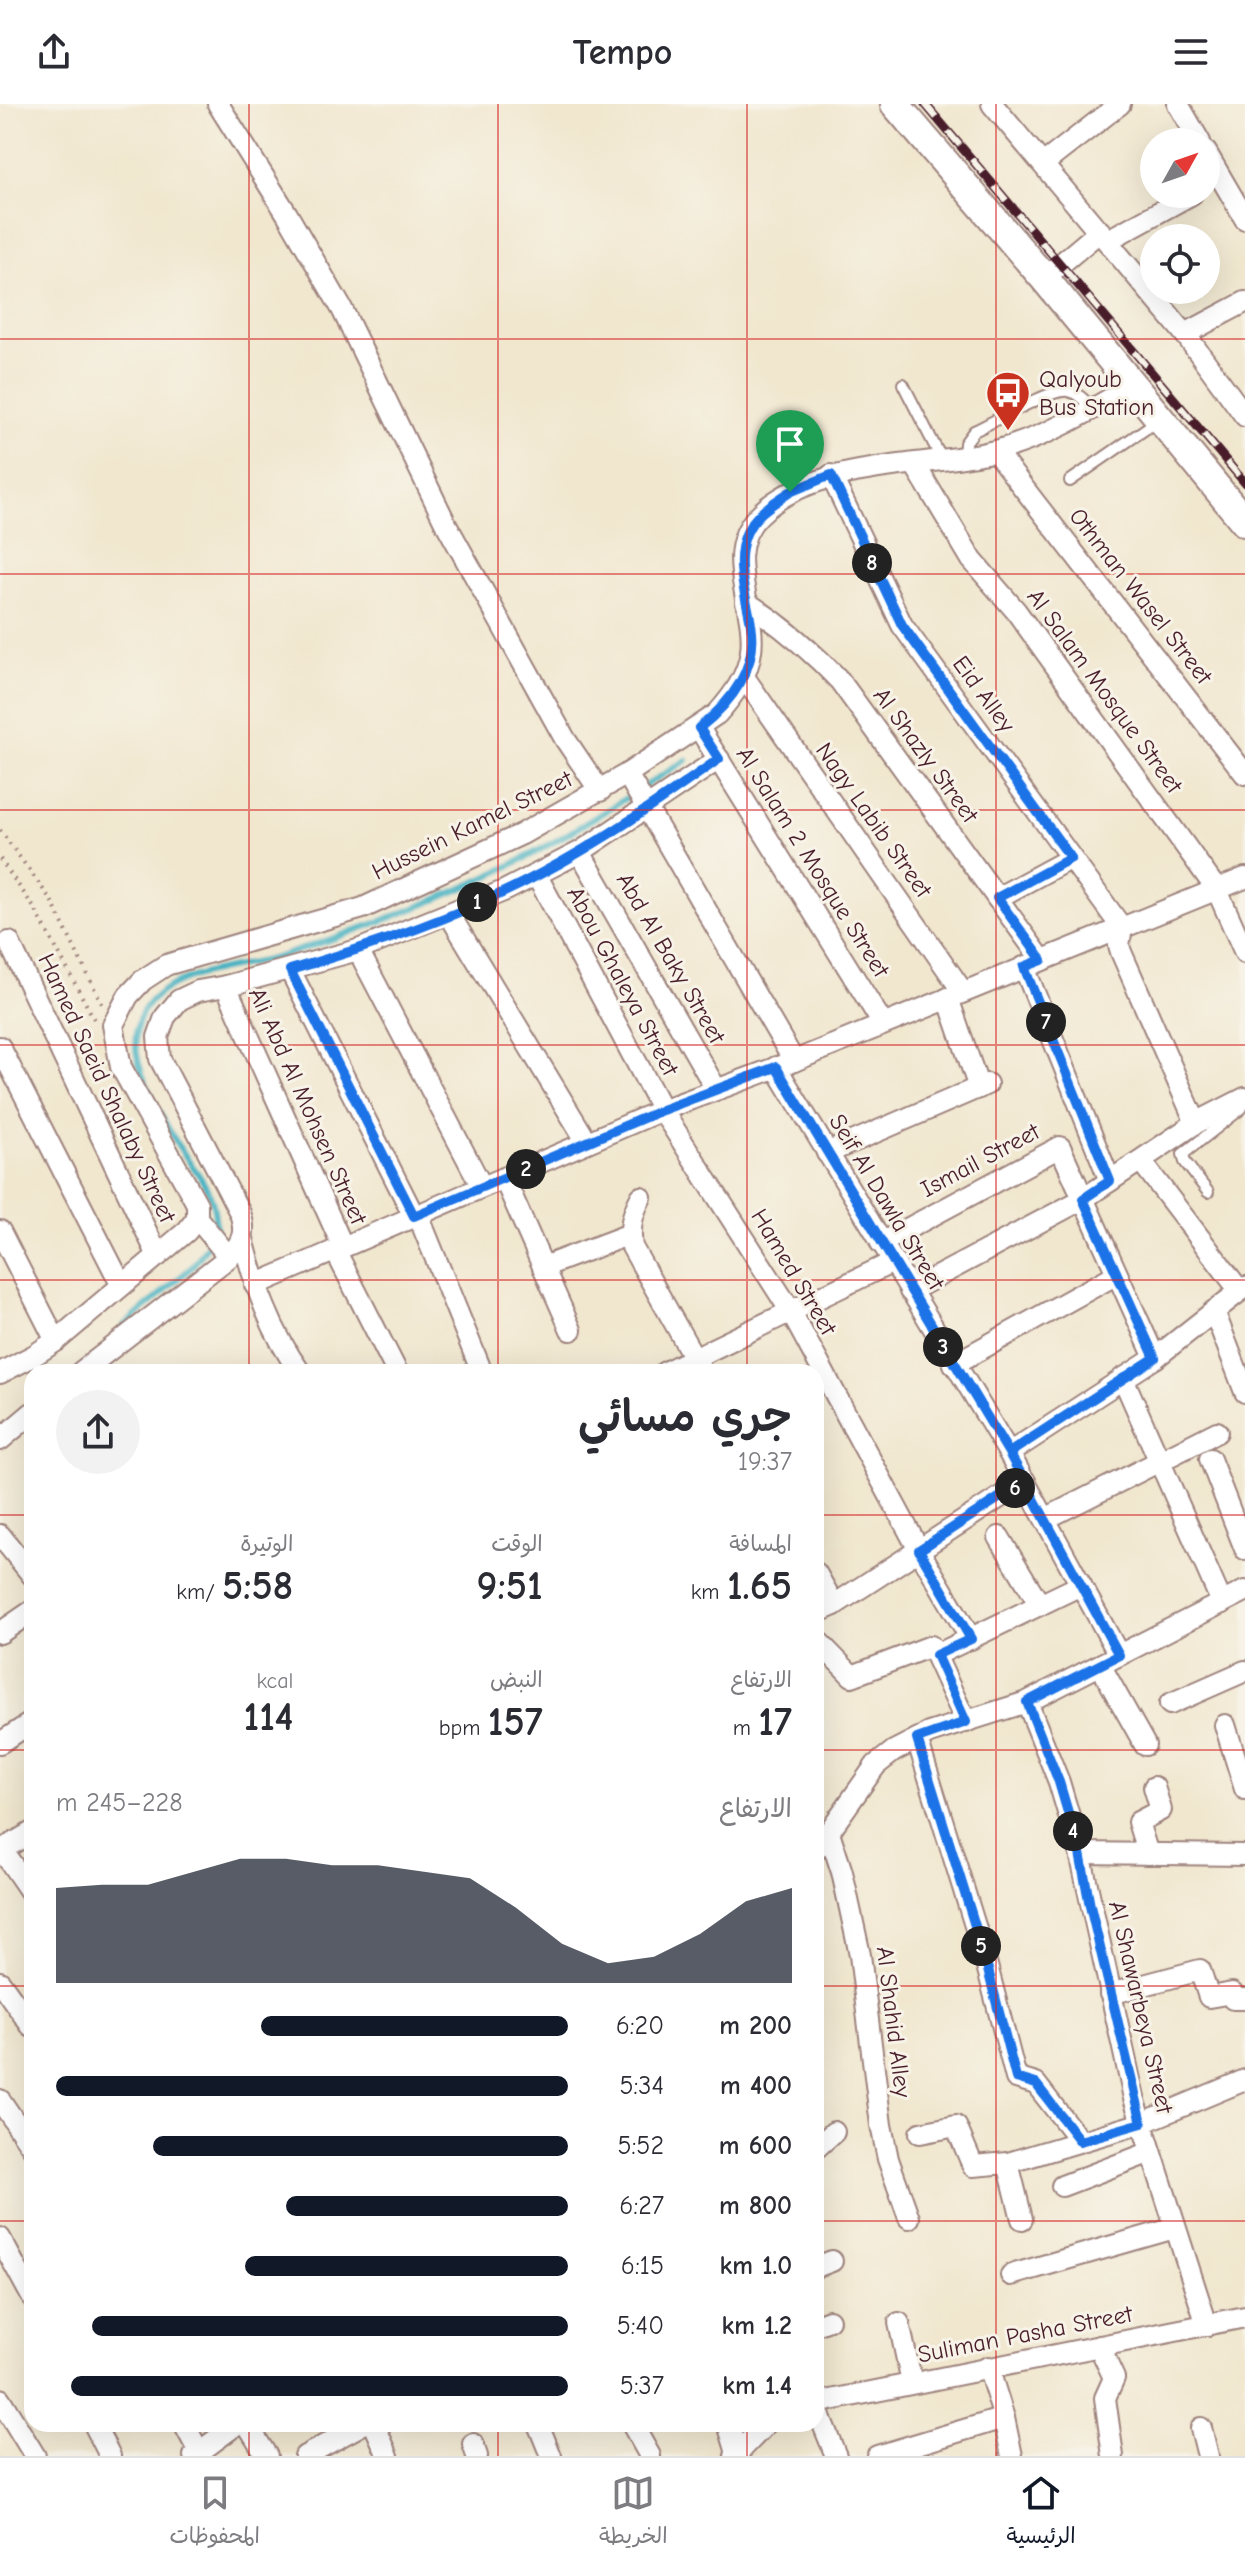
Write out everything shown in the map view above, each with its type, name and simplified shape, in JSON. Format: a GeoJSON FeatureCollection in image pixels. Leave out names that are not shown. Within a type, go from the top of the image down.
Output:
{"type":"FeatureCollection","features":[{"type":"Feature","properties":{"kind":"main road"},"geometry":{"type":"LineString","coordinates":[[895,104],[1044,278],[1245,522]]}},
{"type":"Feature","properties":{"kind":"street"},"geometry":{"type":"LineString","coordinates":[[218,104],[342,309],[445,522],[565,739],[600,791]]}},
{"type":"Feature","properties":{"kind":"street"},"geometry":{"type":"LineString","coordinates":[[992,104],[1185,334],[1245,416]]}},
{"type":"Feature","properties":{"kind":"street"},"geometry":{"type":"LineString","coordinates":[[1043,164],[1120,104]]}},
{"type":"Feature","properties":{"kind":"street"},"geometry":{"type":"LineString","coordinates":[[1178,104],[1192,128]]}},
{"type":"Feature","properties":{"kind":"street"},"geometry":{"type":"LineString","coordinates":[[1220,189],[1245,219]]}},
{"type":"Feature","properties":{"kind":"street"},"geometry":{"type":"LineString","coordinates":[[1044,278],[1104,235],[1162,208]]}},
{"type":"Feature","properties":{"kind":"street"},"geometry":{"type":"LineString","coordinates":[[1185,334],[1245,302]]}},
{"type":"Feature","properties":{"kind":"street","name":"Hussein Kamel Street"},"geometry":{"type":"LineString","coordinates":[[106,1027],[143,980],[166,965],[363,908],[522,834],[600,791],[717,714],[744,677],[751,652],[752,627],[741,569],[746,533],[757,516],[790,492],[831,475],[995,451],[1050,432],[1132,386]]}},
{"type":"Feature","properties":{"kind":"street","name":"Othman Wasel Street"},"geometry":{"type":"LineString","coordinates":[[995,451],[1245,774]]}},
{"type":"Feature","properties":{"kind":"street","name":"Al Salam Mosque Street"},"geometry":{"type":"LineString","coordinates":[[915,465],[972,560],[1016,611],[1217,890],[1245,953]]}},
{"type":"Feature","properties":{"kind":"street","name":"Eid Alley"},"geometry":{"type":"LineString","coordinates":[[831,475],[902,625],[1122,928]]}},
{"type":"Feature","properties":{"kind":"street","name":"Al Shazly Street"},"geometry":{"type":"LineString","coordinates":[[746,602],[791,633],[840,681],[997,898],[1033,964],[1110,1181]]}},
{"type":"Feature","properties":{"kind":"street","name":"Nagy Labib Street"},"geometry":{"type":"LineString","coordinates":[[744,677],[955,995],[983,1086],[827,1153]]}},
{"type":"Feature","properties":{"kind":"street","name":"Al Salam 2 Mosque Street"},"geometry":{"type":"LineString","coordinates":[[699,728],[883,1024]]}},
{"type":"Feature","properties":{"kind":"street"},"geometry":{"type":"LineString","coordinates":[[295,1364],[273,1327],[255,1285],[240,1213],[160,1059],[158,1037],[165,1017],[179,1000],[198,991],[290,970],[358,950],[537,876],[648,809],[719,759]]}},
{"type":"Feature","properties":{"kind":"street","name":"Seif Al Dawla Street"},"geometry":{"type":"LineString","coordinates":[[627,774],[785,1064],[827,1153],[1009,1453],[1119,1655]]}},
{"type":"Feature","properties":{"kind":"street","name":"Abd Al Baky Street"},"geometry":{"type":"LineString","coordinates":[[580,852],[716,1089]]}},
{"type":"Feature","properties":{"kind":"street"},"geometry":{"type":"LineString","coordinates":[[997,898],[1071,858]]}},
{"type":"Feature","properties":{"kind":"street","name":"Abou Ghaleya Street"},"geometry":{"type":"LineString","coordinates":[[537,876],[662,1110]]}},
{"type":"Feature","properties":{"kind":"street"},"geometry":{"type":"LineString","coordinates":[[255,1285],[662,1110],[785,1064],[1245,878]]}},
{"type":"Feature","properties":{"kind":"street"},"geometry":{"type":"LineString","coordinates":[[449,914],[587,1142]]}},
{"type":"Feature","properties":{"kind":"street"},"geometry":{"type":"LineString","coordinates":[[1122,928],[1121,952],[1196,1123]]}},
{"type":"Feature","properties":{"kind":"street","name":"Hamed Saeid Shalaby Street"},"geometry":{"type":"LineString","coordinates":[[9,942],[158,1256]]}},
{"type":"Feature","properties":{"kind":"street"},"geometry":{"type":"LineString","coordinates":[[358,950],[482,1187]]}},
{"type":"Feature","properties":{"kind":"street"},"geometry":{"type":"LineString","coordinates":[[290,970],[416,1216],[479,1364]]}},
{"type":"Feature","properties":{"kind":"street","name":"Ali Abd Al Mohsen Street"},"geometry":{"type":"LineString","coordinates":[[226,986],[339,1249],[393,1364]]}},
{"type":"Feature","properties":{"kind":"street"},"geometry":{"type":"LineString","coordinates":[[0,1373],[56,1341],[187,1231],[197,1218],[197,1204],[121,1067],[106,1027]]}},
{"type":"Feature","properties":{"kind":"street"},"geometry":{"type":"LineString","coordinates":[[0,1047],[121,1284]]}},
{"type":"Feature","properties":{"kind":"street"},"geometry":{"type":"LineString","coordinates":[[910,1291],[1083,1199],[1196,1123],[1244,1102]]}},
{"type":"Feature","properties":{"kind":"street","name":"Hamed Street"},"geometry":{"type":"LineString","coordinates":[[662,1110],[790,1310],[819,1364]]}},
{"type":"Feature","properties":{"kind":"street","name":"Ismail Street"},"geometry":{"type":"LineString","coordinates":[[881,1243],[1060,1147],[1083,1199]]}},
{"type":"Feature","properties":{"kind":"street"},"geometry":{"type":"LineString","coordinates":[[1009,1453],[1155,1358],[1242,1289],[1141,1161]]}},
{"type":"Feature","properties":{"kind":"street"},"geometry":{"type":"LineString","coordinates":[[504,1178],[571,1330]]}},
{"type":"Feature","properties":{"kind":"street"},"geometry":{"type":"LineString","coordinates":[[641,1197],[632,1215],[630,1234],[637,1259],[697,1364]]}},
{"type":"Feature","properties":{"kind":"street"},"geometry":{"type":"LineString","coordinates":[[1083,1199],[1155,1358]]}},
{"type":"Feature","properties":{"kind":"street"},"geometry":{"type":"LineString","coordinates":[[197,1218],[229,1257]]}},
{"type":"Feature","properties":{"kind":"street"},"geometry":{"type":"LineString","coordinates":[[0,1231],[56,1341]]}},
{"type":"Feature","properties":{"kind":"street"},"geometry":{"type":"LineString","coordinates":[[543,1267],[630,1234]]}},
{"type":"Feature","properties":{"kind":"street"},"geometry":{"type":"LineString","coordinates":[[106,1364],[229,1257],[243,1239]]}},
{"type":"Feature","properties":{"kind":"street"},"geometry":{"type":"LineString","coordinates":[[700,1364],[790,1310],[893,1262]]}},
{"type":"Feature","properties":{"kind":"street"},"geometry":{"type":"LineString","coordinates":[[954,1364],[1117,1274]]}},
{"type":"Feature","properties":{"kind":"street"},"geometry":{"type":"LineString","coordinates":[[1214,1311],[1240,1362],[1245,1392]]}},
{"type":"Feature","properties":{"kind":"street","name":"Hamed Street"},"geometry":{"type":"LineString","coordinates":[[824,1373],[919,1550],[971,1639]]}},
{"type":"Feature","properties":{"kind":"street"},"geometry":{"type":"LineString","coordinates":[[1123,1378],[1222,1603]]}},
{"type":"Feature","properties":{"kind":"street"},"geometry":{"type":"LineString","coordinates":[[0,1440],[24,1420]]}},
{"type":"Feature","properties":{"kind":"street"},"geometry":{"type":"LineString","coordinates":[[1045,1519],[1217,1432]]}},
{"type":"Feature","properties":{"kind":"street"},"geometry":{"type":"LineString","coordinates":[[1210,1459],[1245,1549]]}},
{"type":"Feature","properties":{"kind":"street"},"geometry":{"type":"LineString","coordinates":[[825,1609],[1025,1481]]}},
{"type":"Feature","properties":{"kind":"street"},"geometry":{"type":"LineString","coordinates":[[0,1535],[24,1565]]}},
{"type":"Feature","properties":{"kind":"street"},"geometry":{"type":"LineString","coordinates":[[999,1537],[1040,1605]]}},
{"type":"Feature","properties":{"kind":"street"},"geometry":{"type":"LineString","coordinates":[[936,1655],[1081,1585]]}},
{"type":"Feature","properties":{"kind":"street"},"geometry":{"type":"LineString","coordinates":[[824,1836],[876,1765],[894,1751],[917,1739],[1027,1702],[1245,1591]]}},
{"type":"Feature","properties":{"kind":"street"},"geometry":{"type":"LineString","coordinates":[[0,1633],[24,1616]]}},
{"type":"Feature","properties":{"kind":"street"},"geometry":{"type":"LineString","coordinates":[[824,1647],[852,1676],[929,1646],[933,1648],[966,1722]]}},
{"type":"Feature","properties":{"kind":"street"},"geometry":{"type":"LineString","coordinates":[[1100,1665],[1145,1745]]}},
{"type":"Feature","properties":{"kind":"street"},"geometry":{"type":"LineString","coordinates":[[1170,1704],[1245,1671]]}},
{"type":"Feature","properties":{"kind":"street","name":"Al Shawarbeya Street"},"geometry":{"type":"LineString","coordinates":[[1027,1702],[1059,1782],[1080,1853],[1142,2123],[1207,2325]]}},
{"type":"Feature","properties":{"kind":"street"},"geometry":{"type":"LineString","coordinates":[[1225,1725],[1245,1789]]}},
{"type":"Feature","properties":{"kind":"street"},"geometry":{"type":"LineString","coordinates":[[0,1743],[24,1727]]}},
{"type":"Feature","properties":{"kind":"street"},"geometry":{"type":"LineString","coordinates":[[917,1739],[985,1958],[1016,2078],[1036,2084],[1080,2141]]}},
{"type":"Feature","properties":{"kind":"street"},"geometry":{"type":"LineString","coordinates":[[1148,1854],[1138,1822],[1161,1810],[1154,1787]]}},
{"type":"Feature","properties":{"kind":"street"},"geometry":{"type":"LineString","coordinates":[[24,1837],[1,1850],[24,1883]]}},
{"type":"Feature","properties":{"kind":"street","name":"Al Shahid Alley"},"geometry":{"type":"LineString","coordinates":[[824,1845],[842,1872],[860,1955],[881,2125],[888,2159],[909,2218]]}},
{"type":"Feature","properties":{"kind":"street"},"geometry":{"type":"LineString","coordinates":[[1080,1853],[1245,1855]]}},
{"type":"Feature","properties":{"kind":"street"},"geometry":{"type":"LineString","coordinates":[[1110,1994],[1200,1970],[1209,1997],[1232,1993],[1233,1999],[1245,1999]]}},
{"type":"Feature","properties":{"kind":"street"},"geometry":{"type":"LineString","coordinates":[[0,1982],[24,2016]]}},
{"type":"Feature","properties":{"kind":"street"},"geometry":{"type":"LineString","coordinates":[[920,2133],[957,2126],[973,2166],[1008,2163],[1142,2123],[1245,2080]]}},
{"type":"Feature","properties":{"kind":"street"},"geometry":{"type":"LineString","coordinates":[[0,2100],[24,2135]]}},
{"type":"Feature","properties":{"kind":"street"},"geometry":{"type":"LineString","coordinates":[[824,2141],[834,2132]]}},
{"type":"Feature","properties":{"kind":"street"},"geometry":{"type":"LineString","coordinates":[[1062,2186],[1151,2152]]}},
{"type":"Feature","properties":{"kind":"street"},"geometry":{"type":"LineString","coordinates":[[1008,2163],[1022,2219]]}},
{"type":"Feature","properties":{"kind":"street"},"geometry":{"type":"LineString","coordinates":[[1011,2275],[1175,2228]]}},
{"type":"Feature","properties":{"kind":"street"},"geometry":{"type":"LineString","coordinates":[[0,2238],[24,2282]]}},
{"type":"Feature","properties":{"kind":"street","name":"Suliman Pasha Street"},"geometry":{"type":"LineString","coordinates":[[824,2403],[988,2367],[1245,2317]]}},
{"type":"Feature","properties":{"kind":"street"},"geometry":{"type":"LineString","coordinates":[[899,2323],[912,2383]]}},
{"type":"Feature","properties":{"kind":"street"},"geometry":{"type":"LineString","coordinates":[[1099,2346],[1114,2378],[1105,2398],[1113,2456]]}},
{"type":"Feature","properties":{"kind":"street"},"geometry":{"type":"LineString","coordinates":[[988,2367],[1012,2456]]}},
{"type":"Feature","properties":{"kind":"street"},"geometry":{"type":"LineString","coordinates":[[0,2399],[35,2456]]}},
{"type":"Feature","properties":{"kind":"street"},"geometry":{"type":"LineString","coordinates":[[877,2456],[1004,2418]]}},
{"type":"Feature","properties":{"kind":"street"},"geometry":{"type":"LineString","coordinates":[[824,2425],[836,2456]]}},
{"type":"Feature","properties":{"kind":"street"},"geometry":{"type":"LineString","coordinates":[[1201,2428],[1208,2456]]}},
{"type":"Feature","properties":{"kind":"street"},"geometry":{"type":"LineString","coordinates":[[98,2432],[110,2456]]}},
{"type":"Feature","properties":{"kind":"street"},"geometry":{"type":"LineString","coordinates":[[187,2432],[197,2454],[226,2432]]}},
{"type":"Feature","properties":{"kind":"street"},"geometry":{"type":"LineString","coordinates":[[252,2432],[267,2456]]}},
{"type":"Feature","properties":{"kind":"street"},"geometry":{"type":"LineString","coordinates":[[305,2456],[348,2432]]}},
{"type":"Feature","properties":{"kind":"street"},"geometry":{"type":"LineString","coordinates":[[378,2432],[388,2456]]}},
{"type":"Feature","properties":{"kind":"street"},"geometry":{"type":"LineString","coordinates":[[541,2432],[551,2456]]}},
{"type":"Feature","properties":{"kind":"street"},"geometry":{"type":"LineString","coordinates":[[636,2432],[650,2456]]}},
{"type":"Feature","properties":{"kind":"street"},"geometry":{"type":"LineString","coordinates":[[730,2432],[736,2454]]}},
{"type":"Feature","properties":{"kind":"street"},"geometry":{"type":"LineString","coordinates":[[736,2454],[758,2432]]}},
{"type":"Feature","properties":{"kind":"lane"},"geometry":{"type":"LineString","coordinates":[[903,384],[942,460]]}},
{"type":"Feature","properties":{"kind":"lane"},"geometry":{"type":"LineString","coordinates":[[964,457],[965,443],[974,431],[1057,391],[1076,394],[1085,399],[1092,410]]}},
{"type":"Feature","properties":{"kind":"lane"},"geometry":{"type":"LineString","coordinates":[[1070,481],[1160,419]]}},
{"type":"Feature","properties":{"kind":"lane"},"geometry":{"type":"LineString","coordinates":[[1208,1192],[1185,1162],[1183,1154],[1244,1102]]}},
{"type":"Feature","properties":{"kind":"path"},"geometry":{"type":"LineString","coordinates":[[0,830],[51,900],[106,1027]]}},
{"type":"Feature","properties":{"kind":"path"},"geometry":{"type":"LineString","coordinates":[[0,859],[35,909],[106,1027]]}},
{"type":"Feature","properties":{"kind":"waterway"},"geometry":{"type":"LineString","coordinates":[[216,1232],[210,1195],[162,1116],[138,1061],[136,1034],[142,1013],[155,996],[196,976],[285,955],[468,886],[547,846],[687,760]]}},
{"type":"Feature","properties":{"kind":"waterway"},"geometry":{"type":"LineString","coordinates":[[124,1326],[192,1267],[210,1242]]}},
{"type":"Feature","properties":{"kind":"railway"},"geometry":{"type":"LineString","coordinates":[[925,104],[1245,483]]}},
{"type":"Feature","properties":{"kind":"place","name":"Qalyoub Bus Station"},"geometry":{"type":"Point","coordinates":[1008,432]}},
{"type":"Feature","properties":{"kind":"route"},"geometry":{"type":"LineString","coordinates":[[790,492],[757,516],[746,533],[741,569],[752,627],[751,652],[744,677],[732,697],[699,728],[719,759],[648,809],[537,876],[358,950],[290,970],[414,1216],[662,1110],[776,1067],[1009,1453],[1119,1655],[1027,1702],[1059,1782],[1080,1853],[1142,2123],[1080,2141],[1036,2084],[1016,2078],[985,1958],[917,1739],[966,1722],[936,1655],[971,1639],[919,1550],[1025,1481],[1009,1453],[1155,1358],[1083,1199],[1110,1181],[1024,967],[1042,960],[997,898],[1071,858],[895,614],[831,475],[790,492]]}}]}
